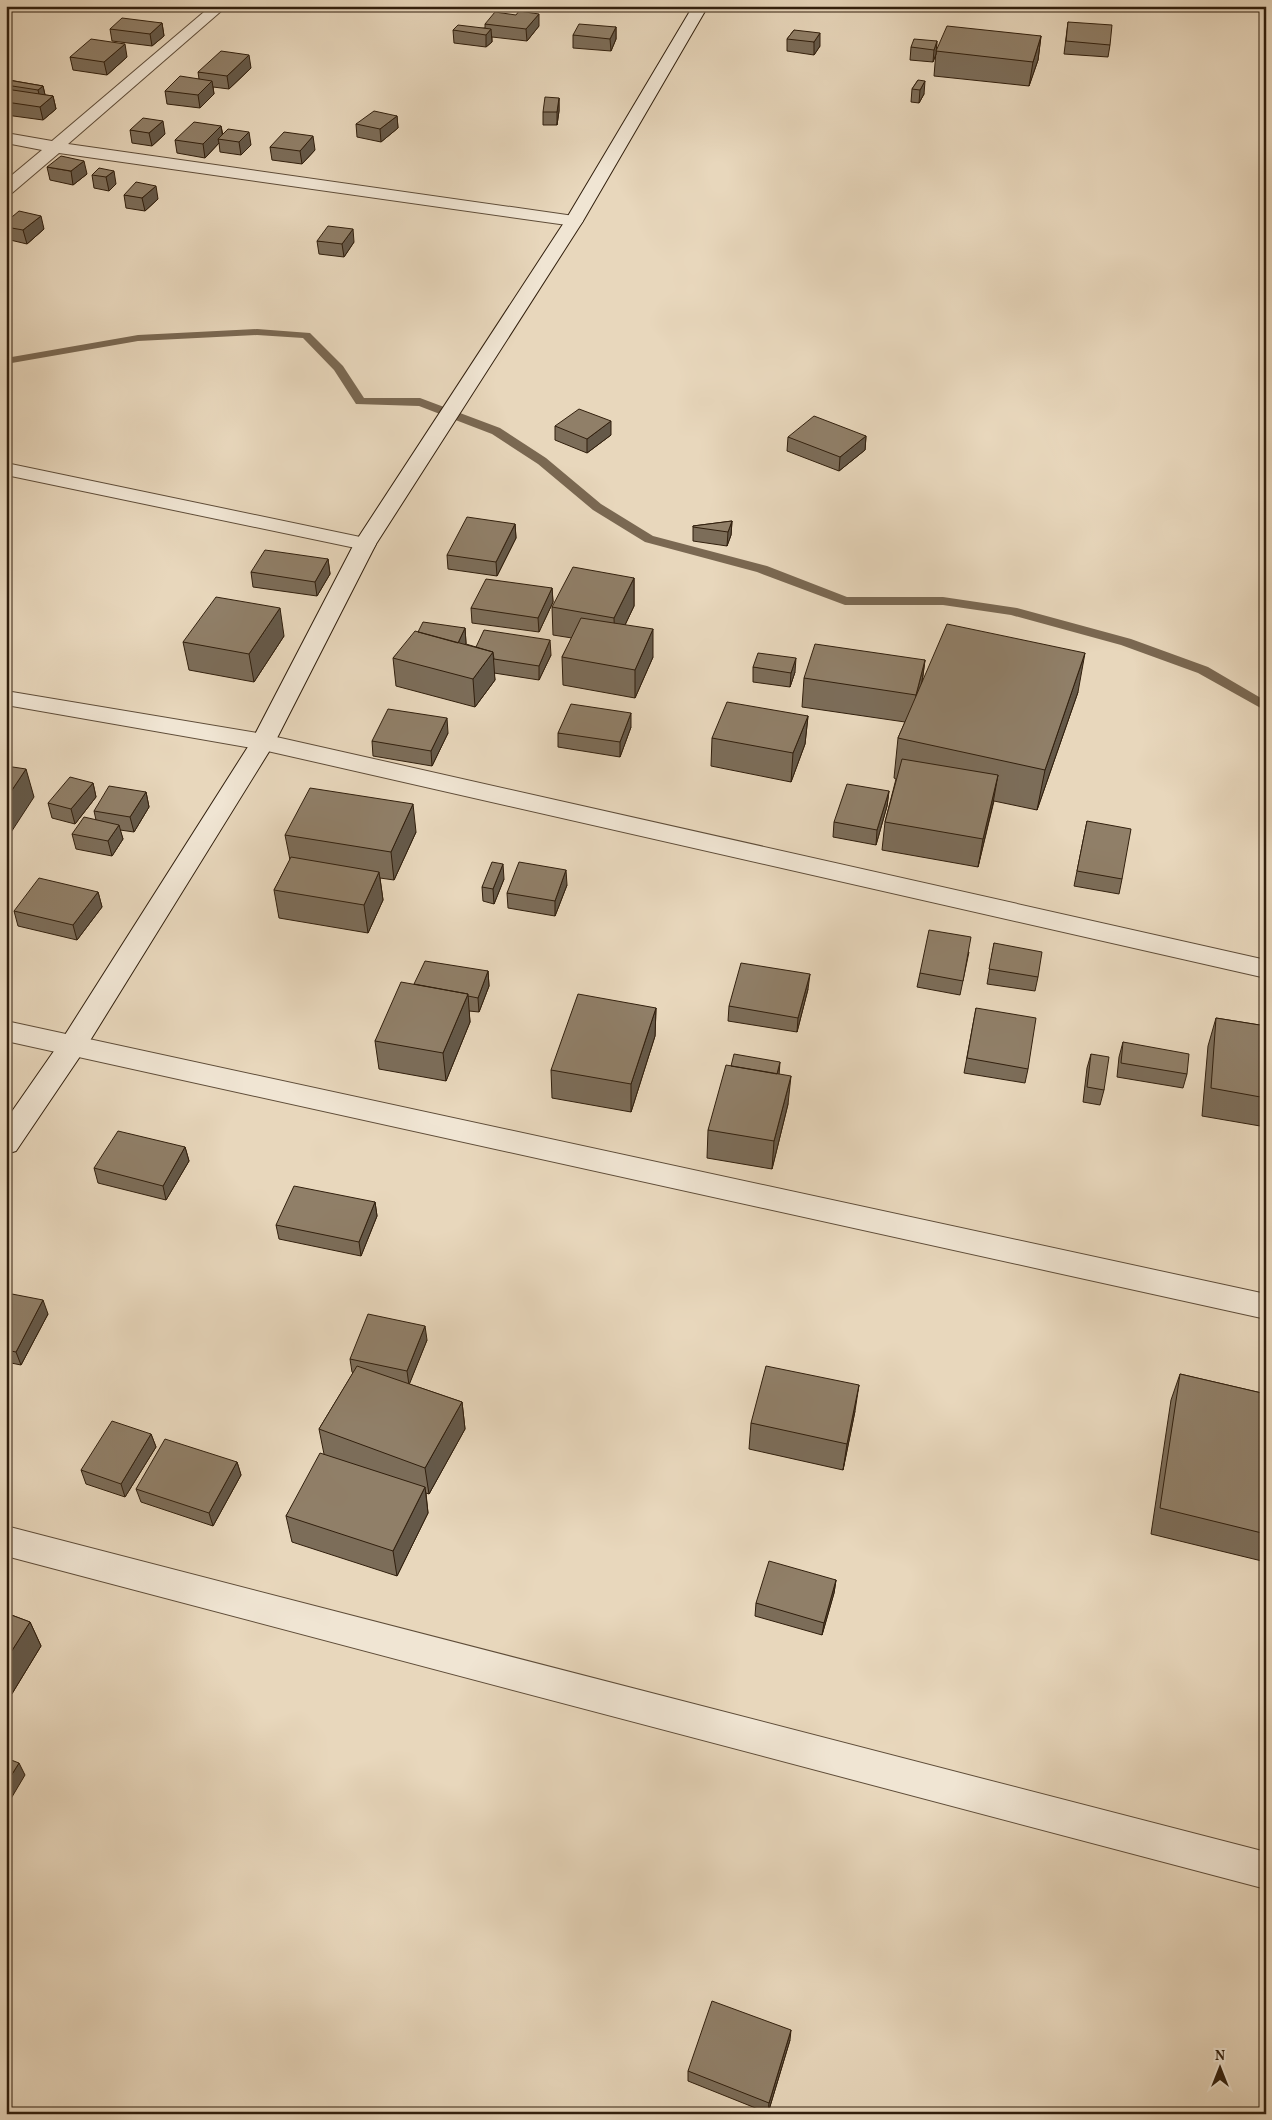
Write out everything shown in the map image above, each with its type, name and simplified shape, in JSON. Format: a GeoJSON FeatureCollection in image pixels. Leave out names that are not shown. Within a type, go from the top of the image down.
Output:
{"type":"FeatureCollection","features":[{"type":"Feature","properties":{"kind":"street"},"geometry":{"type":"LineString","coordinates":[[6,189],[220,6]]}},
{"type":"Feature","properties":{"kind":"street"},"geometry":{"type":"LineString","coordinates":[[6,1143],[73,1045],[263,742],[365,544],[574,221],[701,6]]}},
{"type":"Feature","properties":{"kind":"street"},"geometry":{"type":"LineString","coordinates":[[6,138],[56,147],[574,221]]}},
{"type":"Feature","properties":{"kind":"street"},"geometry":{"type":"LineString","coordinates":[[6,468],[365,544]]}},
{"type":"Feature","properties":{"kind":"street"},"geometry":{"type":"LineString","coordinates":[[6,698],[263,742],[1266,970]]}},
{"type":"Feature","properties":{"kind":"street"},"geometry":{"type":"LineString","coordinates":[[6,1031],[1266,1307]]}},
{"type":"Feature","properties":{"kind":"street"},"geometry":{"type":"LineString","coordinates":[[6,1541],[1266,1871]]}},
{"type":"Feature","properties":{"kind":"building"},"geometry":{"type":"Polygon","coordinates":[[[519,11],[539,14],[526,29],[485,24],[495,12],[516,15],[519,11]]]}},
{"type":"Feature","properties":{"kind":"building"},"geometry":{"type":"Polygon","coordinates":[[[122,18],[162,23],[150,34],[110,29],[122,18]]]}},
{"type":"Feature","properties":{"kind":"building"},"geometry":{"type":"Polygon","coordinates":[[[1068,22],[1112,25],[1110,45],[1066,41],[1068,22]]]}},
{"type":"Feature","properties":{"kind":"building"},"geometry":{"type":"Polygon","coordinates":[[[579,24],[616,27],[610,39],[573,35],[579,24]]]}},
{"type":"Feature","properties":{"kind":"building"},"geometry":{"type":"Polygon","coordinates":[[[458,25],[491,29],[486,35],[453,30],[458,25]]]}},
{"type":"Feature","properties":{"kind":"building"},"geometry":{"type":"Polygon","coordinates":[[[947,26],[1041,36],[1033,62],[936,51],[947,26]]]}},
{"type":"Feature","properties":{"kind":"building"},"geometry":{"type":"Polygon","coordinates":[[[794,30],[820,33],[814,42],[787,39],[794,30]]]}},
{"type":"Feature","properties":{"kind":"building"},"geometry":{"type":"Polygon","coordinates":[[[91,39],[125,44],[104,62],[70,57],[91,39]]]}},
{"type":"Feature","properties":{"kind":"building"},"geometry":{"type":"Polygon","coordinates":[[[914,39],[937,41],[934,50],[911,47],[914,39]]]}},
{"type":"Feature","properties":{"kind":"building"},"geometry":{"type":"Polygon","coordinates":[[[221,51],[249,55],[227,76],[198,72],[221,51]]]}},
{"type":"Feature","properties":{"kind":"building"},"geometry":{"type":"Polygon","coordinates":[[[180,76],[212,81],[198,95],[165,91],[180,76]]]}},
{"type":"Feature","properties":{"kind":"building"},"geometry":{"type":"Polygon","coordinates":[[[8,80],[43,86],[38,90],[6,85],[8,80]]]}},
{"type":"Feature","properties":{"kind":"building"},"geometry":{"type":"Polygon","coordinates":[[[918,80],[925,81],[920,90],[912,89],[918,80]]]}},
{"type":"Feature","properties":{"kind":"building"},"geometry":{"type":"Polygon","coordinates":[[[6,89],[53,96],[40,107],[6,102],[6,89]]]}},
{"type":"Feature","properties":{"kind":"building"},"geometry":{"type":"Polygon","coordinates":[[[545,97],[559,98],[557,112],[543,112],[545,97]]]}},
{"type":"Feature","properties":{"kind":"building"},"geometry":{"type":"Polygon","coordinates":[[[374,111],[397,116],[380,129],[356,124],[374,111]]]}},
{"type":"Feature","properties":{"kind":"building"},"geometry":{"type":"Polygon","coordinates":[[[143,118],[163,121],[149,133],[130,130],[143,118]]]}},
{"type":"Feature","properties":{"kind":"building"},"geometry":{"type":"Polygon","coordinates":[[[194,122],[221,126],[203,144],[175,140],[194,122]]]}},
{"type":"Feature","properties":{"kind":"building"},"geometry":{"type":"Polygon","coordinates":[[[228,129],[249,132],[239,142],[218,139],[228,129]]]}},
{"type":"Feature","properties":{"kind":"building"},"geometry":{"type":"Polygon","coordinates":[[[284,132],[313,136],[300,151],[270,147],[284,132]]]}},
{"type":"Feature","properties":{"kind":"building"},"geometry":{"type":"Polygon","coordinates":[[[61,156],[84,161],[71,171],[47,167],[61,156]]]}},
{"type":"Feature","properties":{"kind":"building"},"geometry":{"type":"Polygon","coordinates":[[[99,168],[114,171],[106,177],[92,175],[99,168]]]}},
{"type":"Feature","properties":{"kind":"building"},"geometry":{"type":"Polygon","coordinates":[[[136,182],[156,186],[142,198],[124,195],[136,182]]]}},
{"type":"Feature","properties":{"kind":"building"},"geometry":{"type":"Polygon","coordinates":[[[19,211],[41,216],[23,230],[6,227],[6,222],[19,211]]]}},
{"type":"Feature","properties":{"kind":"building"},"geometry":{"type":"Polygon","coordinates":[[[328,226],[353,229],[342,244],[317,241],[328,226]]]}},
{"type":"Feature","properties":{"kind":"building"},"geometry":{"type":"Polygon","coordinates":[[[579,409],[611,421],[587,439],[555,426],[579,409]]]}},
{"type":"Feature","properties":{"kind":"building"},"geometry":{"type":"Polygon","coordinates":[[[814,416],[866,436],[840,457],[788,437],[814,416]]]}},
{"type":"Feature","properties":{"kind":"building"},"geometry":{"type":"Polygon","coordinates":[[[467,517],[515,524],[496,562],[447,555],[467,517]]]}},
{"type":"Feature","properties":{"kind":"building"},"geometry":{"type":"Polygon","coordinates":[[[732,521],[728,532],[693,527],[693,526],[732,521]]]}},
{"type":"Feature","properties":{"kind":"building"},"geometry":{"type":"Polygon","coordinates":[[[265,550],[328,559],[315,582],[251,572],[265,550]]]}},
{"type":"Feature","properties":{"kind":"building"},"geometry":{"type":"Polygon","coordinates":[[[573,567],[634,578],[614,618],[552,607],[573,567]]]}},
{"type":"Feature","properties":{"kind":"building"},"geometry":{"type":"Polygon","coordinates":[[[486,579],[552,588],[538,618],[471,608],[486,579]]]}},
{"type":"Feature","properties":{"kind":"building"},"geometry":{"type":"Polygon","coordinates":[[[216,597],[280,608],[249,654],[183,642],[216,597]]]}},
{"type":"Feature","properties":{"kind":"building"},"geometry":{"type":"Polygon","coordinates":[[[581,618],[653,629],[635,670],[562,657],[581,618]]]}},
{"type":"Feature","properties":{"kind":"building"},"geometry":{"type":"Polygon","coordinates":[[[423,622],[465,628],[458,643],[418,632],[423,622]]]}},
{"type":"Feature","properties":{"kind":"building"},"geometry":{"type":"Polygon","coordinates":[[[947,624],[1085,653],[1045,770],[898,738],[947,624]]]}},
{"type":"Feature","properties":{"kind":"building"},"geometry":{"type":"Polygon","coordinates":[[[484,630],[550,640],[539,666],[494,659],[493,652],[476,647],[484,630]]]}},
{"type":"Feature","properties":{"kind":"building"},"geometry":{"type":"Polygon","coordinates":[[[415,631],[493,652],[473,679],[393,658],[415,631]]]}},
{"type":"Feature","properties":{"kind":"building"},"geometry":{"type":"Polygon","coordinates":[[[815,644],[925,660],[916,695],[804,678],[815,644]]]}},
{"type":"Feature","properties":{"kind":"building"},"geometry":{"type":"Polygon","coordinates":[[[758,653],[796,658],[791,673],[753,667],[758,653]]]}},
{"type":"Feature","properties":{"kind":"building"},"geometry":{"type":"Polygon","coordinates":[[[727,702],[808,716],[793,753],[712,738],[727,702]]]}},
{"type":"Feature","properties":{"kind":"building"},"geometry":{"type":"Polygon","coordinates":[[[571,704],[631,713],[620,742],[558,733],[571,704]]]}},
{"type":"Feature","properties":{"kind":"building"},"geometry":{"type":"Polygon","coordinates":[[[388,709],[447,718],[431,751],[372,741],[388,709]]]}},
{"type":"Feature","properties":{"kind":"building"},"geometry":{"type":"Polygon","coordinates":[[[902,759],[998,775],[983,839],[885,822],[902,759]]]}},
{"type":"Feature","properties":{"kind":"building"},"geometry":{"type":"Polygon","coordinates":[[[6,766],[26,769],[6,799],[6,766]]]}},
{"type":"Feature","properties":{"kind":"building"},"geometry":{"type":"Polygon","coordinates":[[[70,777],[93,783],[71,809],[48,803],[70,777]]]}},
{"type":"Feature","properties":{"kind":"building"},"geometry":{"type":"Polygon","coordinates":[[[847,784],[889,791],[877,830],[834,822],[847,784]]]}},
{"type":"Feature","properties":{"kind":"building"},"geometry":{"type":"Polygon","coordinates":[[[109,786],[146,792],[130,817],[94,811],[109,786]]]}},
{"type":"Feature","properties":{"kind":"building"},"geometry":{"type":"Polygon","coordinates":[[[310,788],[413,804],[391,852],[285,835],[310,788]]]}},
{"type":"Feature","properties":{"kind":"building"},"geometry":{"type":"Polygon","coordinates":[[[84,817],[119,825],[108,841],[72,834],[84,817]]]}},
{"type":"Feature","properties":{"kind":"building"},"geometry":{"type":"Polygon","coordinates":[[[1087,821],[1131,829],[1122,879],[1077,871],[1087,821]]]}},
{"type":"Feature","properties":{"kind":"building"},"geometry":{"type":"Polygon","coordinates":[[[291,857],[379,872],[364,905],[274,890],[291,857]]]}},
{"type":"Feature","properties":{"kind":"building"},"geometry":{"type":"Polygon","coordinates":[[[492,862],[503,864],[493,889],[482,887],[492,862]]]}},
{"type":"Feature","properties":{"kind":"building"},"geometry":{"type":"Polygon","coordinates":[[[519,862],[566,870],[555,901],[507,893],[519,862]]]}},
{"type":"Feature","properties":{"kind":"building"},"geometry":{"type":"Polygon","coordinates":[[[39,878],[98,892],[73,925],[14,911],[39,878]]]}},
{"type":"Feature","properties":{"kind":"building"},"geometry":{"type":"Polygon","coordinates":[[[929,930],[971,937],[963,981],[920,973],[929,930]]]}},
{"type":"Feature","properties":{"kind":"building"},"geometry":{"type":"Polygon","coordinates":[[[994,943],[1042,952],[1038,977],[989,969],[994,943]]]}},
{"type":"Feature","properties":{"kind":"building"},"geometry":{"type":"Polygon","coordinates":[[[425,961],[488,971],[478,998],[468,996],[468,994],[414,984],[425,961]]]}},
{"type":"Feature","properties":{"kind":"building"},"geometry":{"type":"Polygon","coordinates":[[[741,963],[810,974],[798,1018],[729,1006],[741,963]]]}},
{"type":"Feature","properties":{"kind":"building"},"geometry":{"type":"Polygon","coordinates":[[[401,982],[468,994],[443,1053],[375,1041],[401,982]]]}},
{"type":"Feature","properties":{"kind":"building"},"geometry":{"type":"Polygon","coordinates":[[[578,994],[656,1008],[631,1084],[551,1070],[578,994]]]}},
{"type":"Feature","properties":{"kind":"building"},"geometry":{"type":"Polygon","coordinates":[[[976,1008],[1036,1018],[1028,1069],[967,1058],[976,1008]]]}},
{"type":"Feature","properties":{"kind":"building"},"geometry":{"type":"Polygon","coordinates":[[[1216,1018],[1266,1026],[1266,1098],[1211,1088],[1216,1018]]]}},
{"type":"Feature","properties":{"kind":"building"},"geometry":{"type":"Polygon","coordinates":[[[1123,1042],[1189,1054],[1187,1074],[1121,1063],[1123,1042]]]}},
{"type":"Feature","properties":{"kind":"building"},"geometry":{"type":"Polygon","coordinates":[[[734,1054],[780,1062],[777,1074],[731,1066],[734,1054]]]}},
{"type":"Feature","properties":{"kind":"building"},"geometry":{"type":"Polygon","coordinates":[[[1091,1054],[1109,1057],[1104,1090],[1087,1087],[1091,1054]]]}},
{"type":"Feature","properties":{"kind":"building"},"geometry":{"type":"Polygon","coordinates":[[[726,1065],[791,1076],[774,1141],[708,1130],[726,1065]]]}},
{"type":"Feature","properties":{"kind":"building"},"geometry":{"type":"Polygon","coordinates":[[[118,1131],[185,1147],[163,1186],[94,1168],[118,1131]]]}},
{"type":"Feature","properties":{"kind":"building"},"geometry":{"type":"Polygon","coordinates":[[[294,1186],[375,1202],[359,1242],[276,1225],[294,1186]]]}},
{"type":"Feature","properties":{"kind":"building"},"geometry":{"type":"Polygon","coordinates":[[[12,1294],[43,1300],[16,1352],[6,1350],[6,1306],[12,1294]]]}},
{"type":"Feature","properties":{"kind":"building"},"geometry":{"type":"Polygon","coordinates":[[[368,1314],[425,1326],[407,1371],[350,1359],[368,1314]]]}},
{"type":"Feature","properties":{"kind":"building"},"geometry":{"type":"Polygon","coordinates":[[[357,1366],[462,1402],[425,1468],[319,1429],[357,1366]]]}},
{"type":"Feature","properties":{"kind":"building"},"geometry":{"type":"Polygon","coordinates":[[[766,1366],[859,1385],[847,1444],[751,1423],[766,1366]]]}},
{"type":"Feature","properties":{"kind":"building"},"geometry":{"type":"Polygon","coordinates":[[[1180,1374],[1266,1394],[1266,1534],[1160,1508],[1180,1374]]]}},
{"type":"Feature","properties":{"kind":"building"},"geometry":{"type":"Polygon","coordinates":[[[112,1421],[151,1434],[121,1484],[81,1470],[112,1421]]]}},
{"type":"Feature","properties":{"kind":"building"},"geometry":{"type":"Polygon","coordinates":[[[165,1439],[237,1462],[209,1513],[136,1489],[165,1439]]]}},
{"type":"Feature","properties":{"kind":"building"},"geometry":{"type":"Polygon","coordinates":[[[320,1453],[425,1487],[393,1551],[286,1516],[320,1453]]]}},
{"type":"Feature","properties":{"kind":"building"},"geometry":{"type":"Polygon","coordinates":[[[769,1561],[836,1580],[824,1623],[756,1603],[769,1561]]]}},
{"type":"Feature","properties":{"kind":"building"},"geometry":{"type":"Polygon","coordinates":[[[6,1613],[30,1622],[6,1660],[6,1613]]]}},
{"type":"Feature","properties":{"kind":"building"},"geometry":{"type":"Polygon","coordinates":[[[6,1758],[19,1763],[6,1784],[6,1758]]]}},
{"type":"Feature","properties":{"kind":"building"},"geometry":{"type":"Polygon","coordinates":[[[712,2001],[791,2030],[769,2103],[688,2071],[712,2001]]]}},
{"type":"Feature","properties":{"kind":"waterway"},"geometry":{"type":"LineString","coordinates":[[6,361],[138,338],[257,332],[306,335],[339,368],[360,402],[420,402],[496,431],[542,461],[597,507],[649,539],[762,569],[845,601],[943,601],[1012,611],[1126,642],[1203,670],[1266,707]]}}]}
